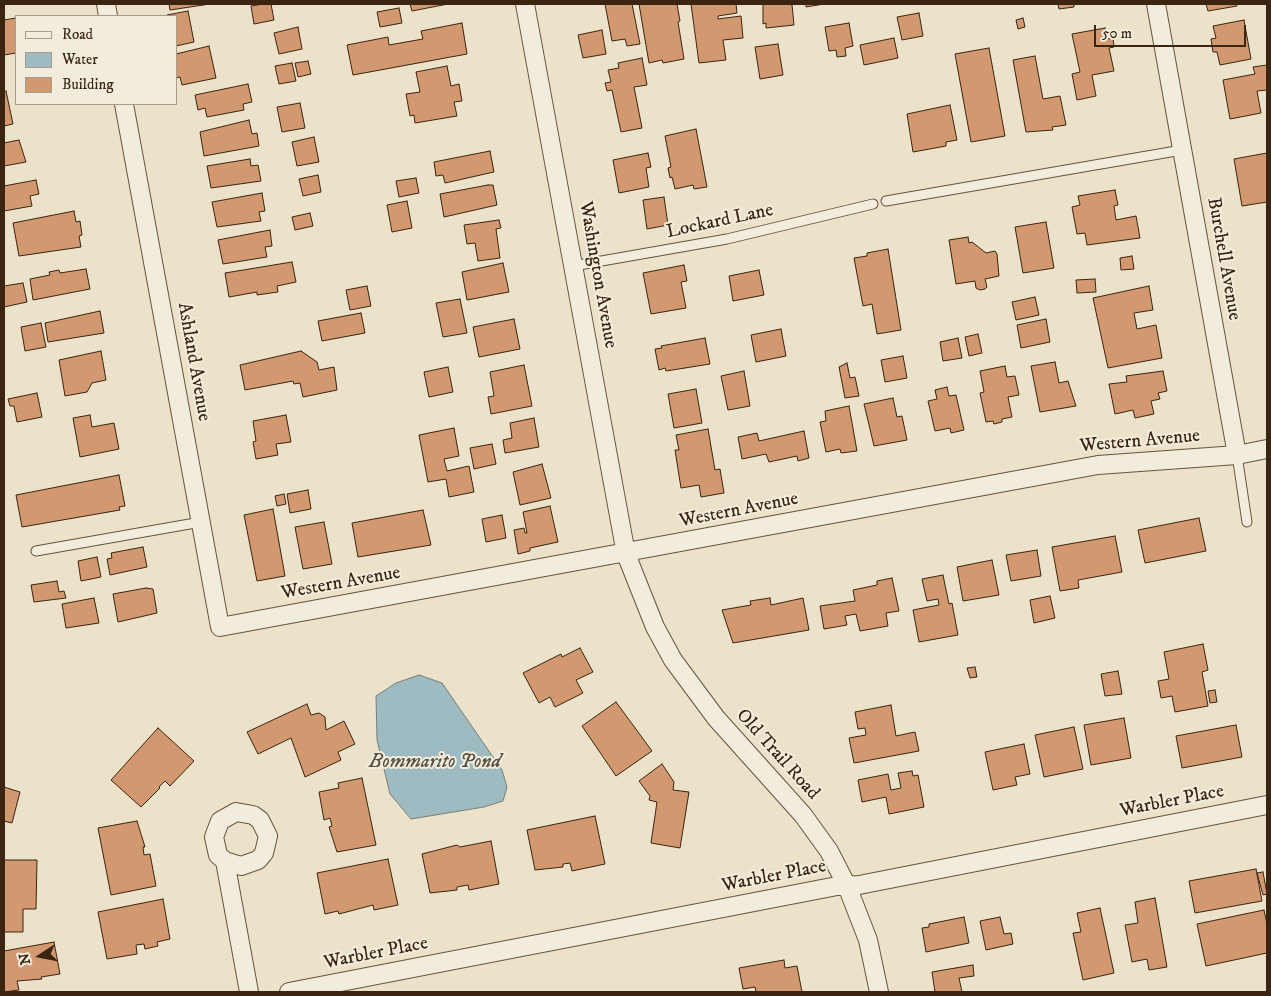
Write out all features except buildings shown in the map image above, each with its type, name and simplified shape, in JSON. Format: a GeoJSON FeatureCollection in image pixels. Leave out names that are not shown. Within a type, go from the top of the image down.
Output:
{"type":"FeatureCollection","features":[{"type":"Feature","properties":{"kind":"street","name":"Washington Avenue"},"geometry":{"type":"LineString","coordinates":[[526,4],[626,554]]}},
{"type":"Feature","properties":{"kind":"street","name":"Burchell Avenue"},"geometry":{"type":"LineString","coordinates":[[1156,4],[1237,455]]}},
{"type":"Feature","properties":{"kind":"street","name":"Ashland Avenue"},"geometry":{"type":"LineString","coordinates":[[124,105],[220,627]]}},
{"type":"Feature","properties":{"kind":"street","name":"Western Avenue"},"geometry":{"type":"LineString","coordinates":[[220,627],[626,554],[1098,465],[1237,455],[1267,450]]}},
{"type":"Feature","properties":{"kind":"street","name":"Old Trail Road"},"geometry":{"type":"LineString","coordinates":[[626,554],[655,627],[673,660],[716,718],[804,814],[829,851],[847,886],[868,940],[879,992]]}},
{"type":"Feature","properties":{"kind":"street","name":"Warbler Place"},"geometry":{"type":"LineString","coordinates":[[289,992],[1267,805]]}},
{"type":"Feature","properties":{"kind":"street"},"geometry":{"type":"LineString","coordinates":[[225,861],[249,992]]}},
{"type":"Feature","properties":{"kind":"lane"},"geometry":{"type":"LineString","coordinates":[[886,201],[1182,150]]}},
{"type":"Feature","properties":{"kind":"lane","name":"Lockard Lane"},"geometry":{"type":"LineString","coordinates":[[574,266],[727,238],[872,204]]}},
{"type":"Feature","properties":{"kind":"lane","name":"Burchell Avenue"},"geometry":{"type":"LineString","coordinates":[[1237,455],[1247,522]]}},
{"type":"Feature","properties":{"kind":"lane"},"geometry":{"type":"LineString","coordinates":[[36,551],[201,522]]}},
{"type":"Feature","properties":{"kind":"water","name":"Bommarito Pond"},"geometry":{"type":"Polygon","coordinates":[[[419,675],[442,683],[502,770],[507,787],[503,801],[484,807],[411,819],[390,794],[377,740],[376,696],[396,683],[419,675]]]}}]}
